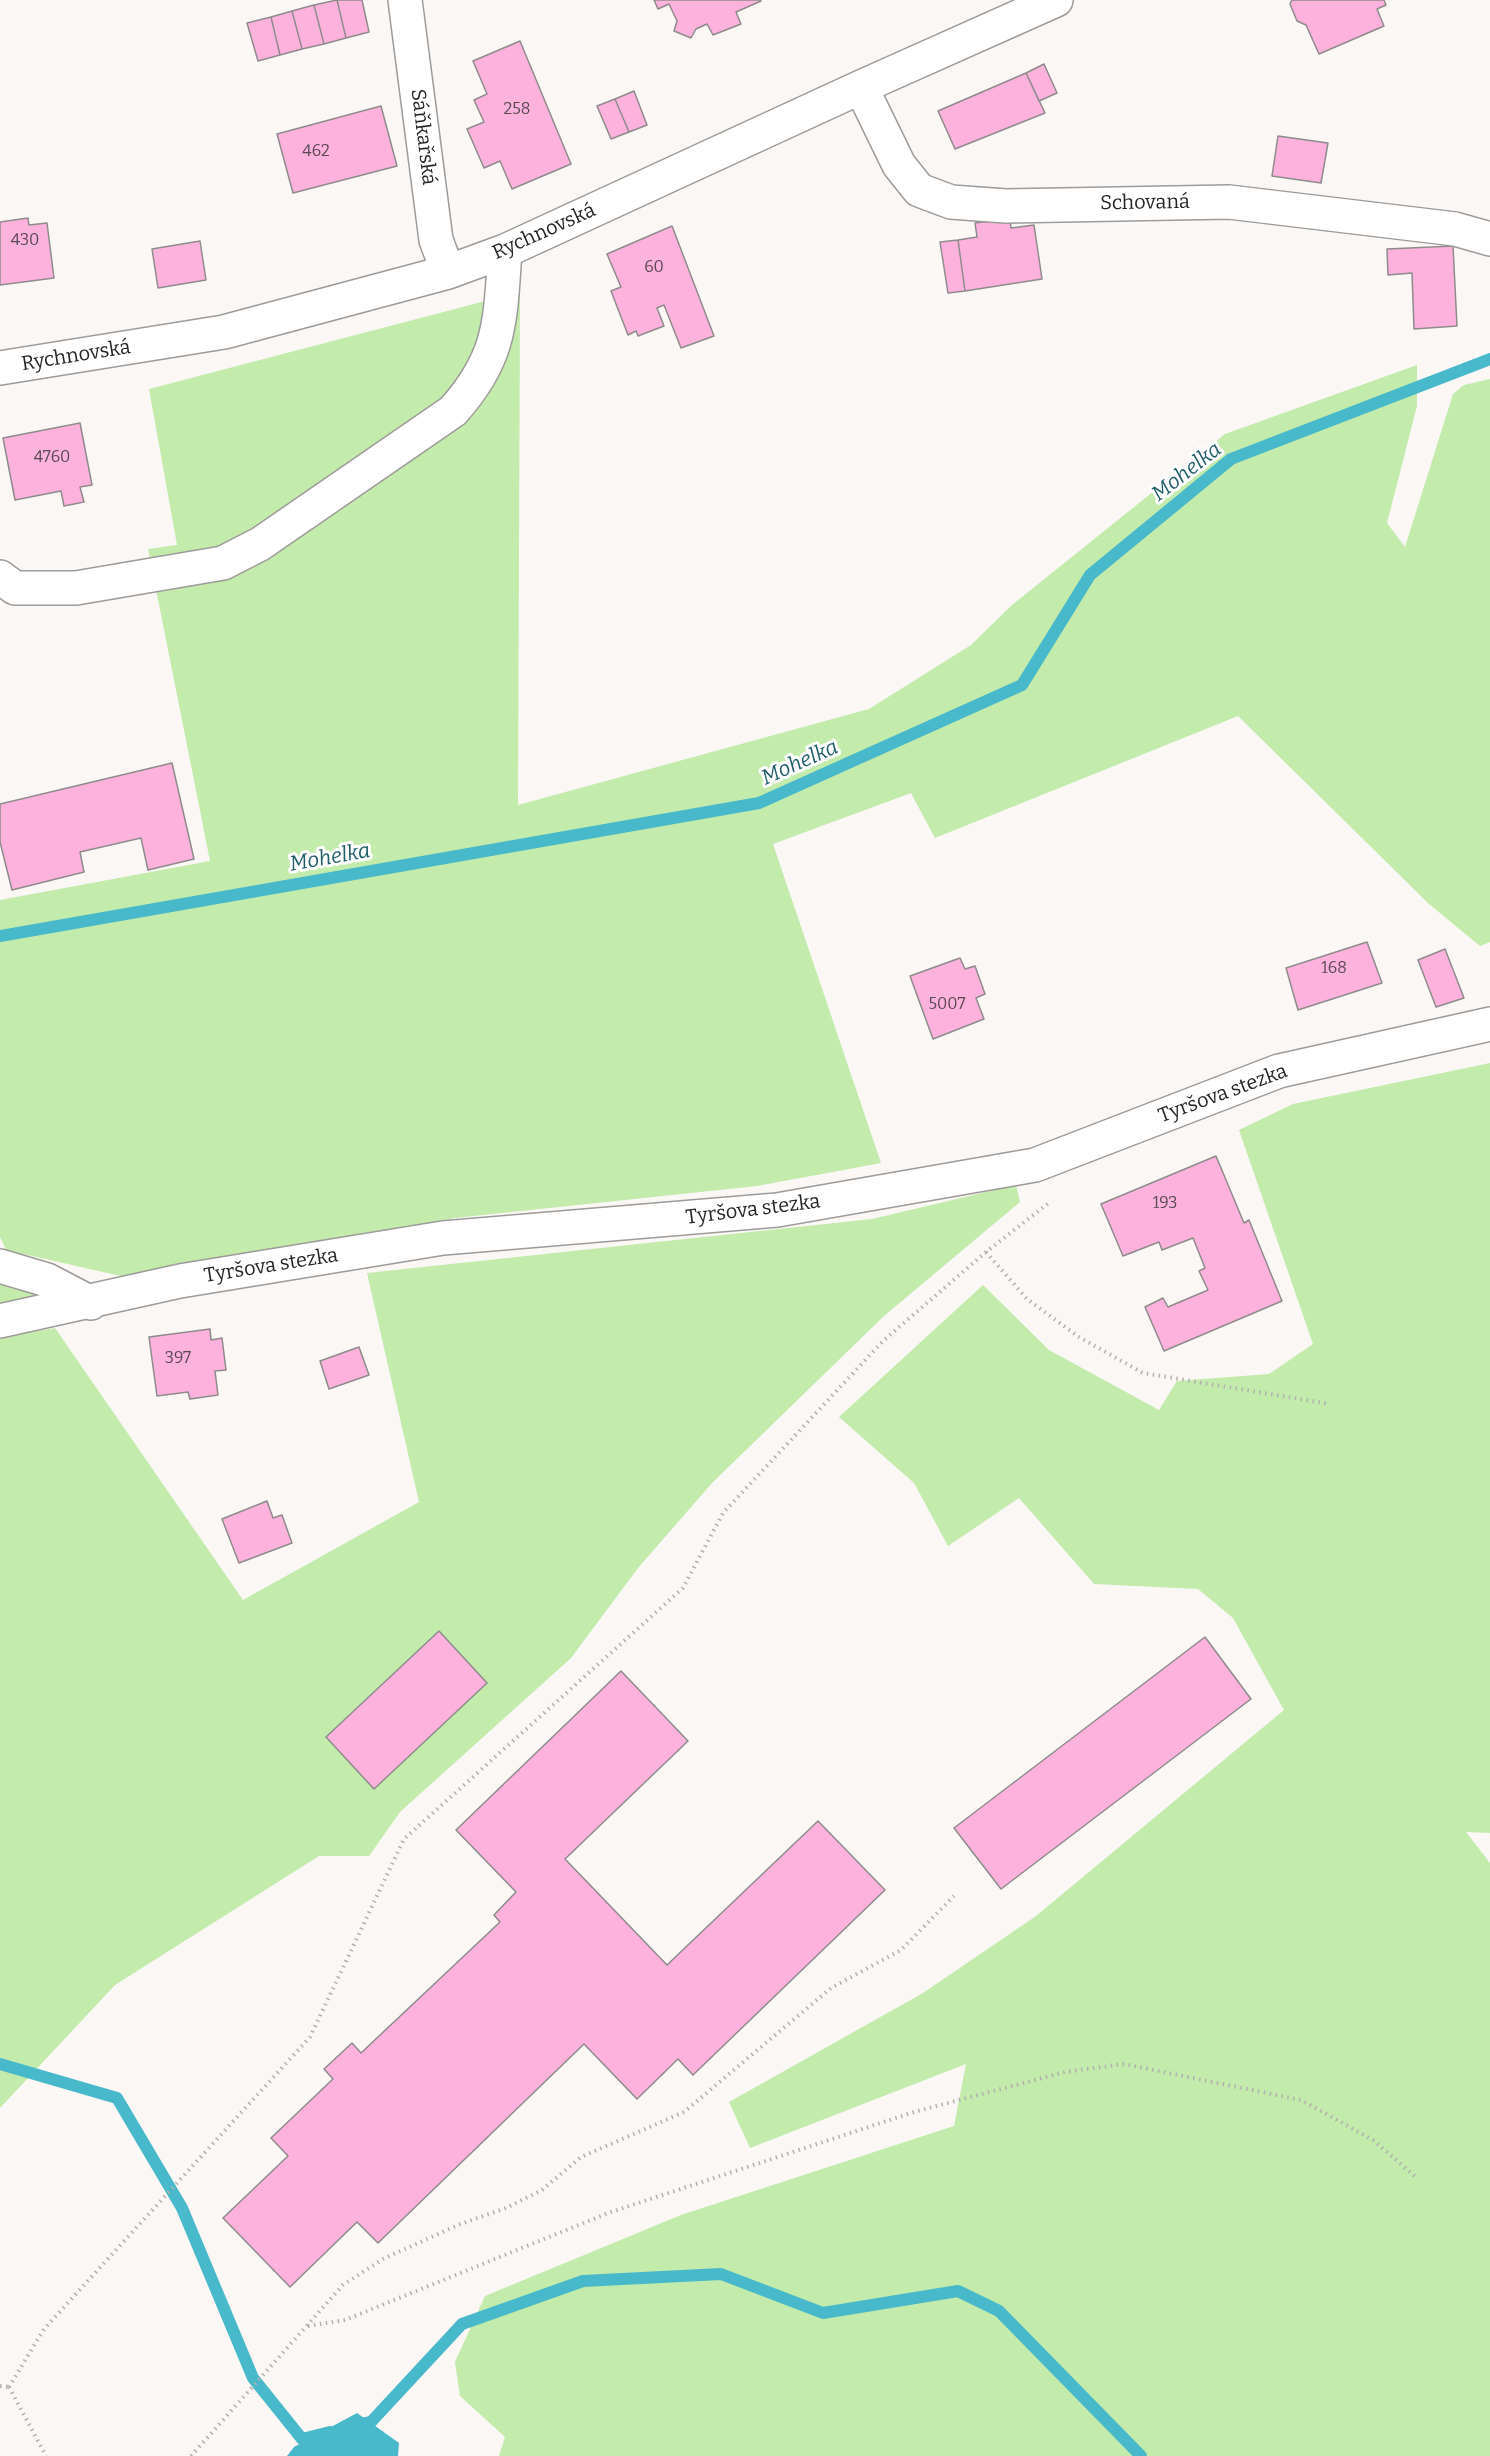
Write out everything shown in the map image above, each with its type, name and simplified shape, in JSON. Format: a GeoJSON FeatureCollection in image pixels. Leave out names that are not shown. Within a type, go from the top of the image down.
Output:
{"type":"FeatureCollection","features":[{"type":"Feature","properties":{"kind":"street","name":"Sáňkařská"},"geometry":{"type":"LineString","coordinates":[[405,0],[436,240],[448,272]]}},
{"type":"Feature","properties":{"kind":"street","name":"Rychnovská"},"geometry":{"type":"LineString","coordinates":[[0,368],[224,332],[448,272],[505,251],[1056,0]]}},
{"type":"Feature","properties":{"kind":"street","name":"Schovaná"},"geometry":{"type":"LineString","coordinates":[[861,87],[898,165],[919,190],[951,202],[1006,206],[1229,202],[1455,229],[1490,239]]}},
{"type":"Feature","properties":{"kind":"street"},"geometry":{"type":"LineString","coordinates":[[0,577],[15,588],[75,588],[223,563],[260,544],[453,411],[471,390],[486,367],[500,324],[505,251]]}},
{"type":"Feature","properties":{"kind":"street","name":"Tyršova stezka"},"geometry":{"type":"LineString","coordinates":[[6,1326],[180,1281],[443,1238],[777,1210],[1035,1165],[1279,1071],[1490,1024]]}},
{"type":"Feature","properties":{"kind":"street"},"geometry":{"type":"LineString","coordinates":[[0,1266],[46,1280],[91,1303]]}},
{"type":"Feature","properties":{"kind":"path"},"geometry":{"type":"LineString","coordinates":[[9,2387],[44,2329],[310,2037],[404,1839],[683,1588],[723,1513],[883,1341],[986,1252],[1058,1196],[1081,1148]]}},
{"type":"Feature","properties":{"kind":"path"},"geometry":{"type":"LineString","coordinates":[[986,1252],[1027,1299],[1079,1337],[1143,1373],[1330,1404]]}},
{"type":"Feature","properties":{"kind":"path"},"geometry":{"type":"LineString","coordinates":[[191,2456],[343,2285],[383,2259],[458,2225],[506,2208],[542,2190],[581,2157],[684,2112],[831,1988],[901,1950],[954,1896]]}},
{"type":"Feature","properties":{"kind":"path"},"geometry":{"type":"LineString","coordinates":[[308,2326],[345,2320],[608,2213],[914,2112],[1065,2072],[1124,2064],[1301,2100],[1373,2140],[1417,2178]]}},
{"type":"Feature","properties":{"kind":"path"},"geometry":{"type":"LineString","coordinates":[[0,2386],[9,2387]]}},
{"type":"Feature","properties":{"kind":"path"},"geometry":{"type":"LineString","coordinates":[[9,2387],[46,2456]]}},
{"type":"Feature","properties":{"kind":"green space"},"geometry":{"type":"Polygon","coordinates":[[[520,292],[518,805],[869,709],[971,645],[1012,605],[1225,434],[1417,365],[1417,406],[1387,523],[1405,547],[1453,394],[1464,385],[1490,379],[1490,942],[1480,946],[1429,904],[1238,716],[935,838],[911,793],[773,844],[881,1163],[757,1186],[455,1218],[125,1277],[6,1250],[0,1237],[0,900],[210,861],[148,549],[177,545],[149,389],[520,292]]]}},
{"type":"Feature","properties":{"kind":"green space"},"geometry":{"type":"Polygon","coordinates":[[[1490,1063],[1490,1833],[1466,1832],[1490,1863],[1490,2456],[499,2456],[505,2437],[460,2396],[455,2362],[485,2296],[681,2215],[954,2126],[966,2064],[750,2148],[729,2102],[923,1993],[1036,1916],[1284,1710],[1233,1618],[1198,1589],[1094,1584],[1019,1498],[948,1546],[914,1483],[839,1417],[983,1285],[1049,1350],[1159,1410],[1177,1381],[1269,1374],[1313,1344],[1239,1130],[1293,1104],[1490,1063]]]}},
{"type":"Feature","properties":{"kind":"green space"},"geometry":{"type":"Polygon","coordinates":[[[1016,1185],[1020,1202],[884,1316],[712,1483],[638,1568],[571,1658],[400,1812],[369,1856],[319,1856],[115,1985],[0,2108],[0,1337],[55,1328],[243,1600],[419,1502],[367,1273],[872,1219],[1016,1185]]]}},
{"type":"Feature","properties":{"kind":"green space"},"geometry":{"type":"Polygon","coordinates":[[[0,1278],[46,1296],[0,1306],[0,1278]]]}},
{"type":"Feature","properties":{"kind":"water"},"geometry":{"type":"Polygon","coordinates":[[[357,2413],[399,2443],[398,2456],[287,2456],[294,2447],[357,2413]]]}},
{"type":"Feature","properties":{"kind":"building"},"geometry":{"type":"Polygon","coordinates":[[[337,0],[362,0],[369,32],[346,38],[337,0]]]}},
{"type":"Feature","properties":{"kind":"building"},"geometry":{"type":"Polygon","coordinates":[[[337,0],[346,38],[324,44],[314,5],[337,0]]]}},
{"type":"Feature","properties":{"kind":"building"},"geometry":{"type":"Polygon","coordinates":[[[654,0],[761,1],[736,12],[741,24],[713,35],[707,24],[696,29],[691,38],[674,31],[677,21],[669,4],[658,9],[654,0]]]}},
{"type":"Feature","properties":{"kind":"building"},"geometry":{"type":"Polygon","coordinates":[[[1292,0],[1384,0],[1386,5],[1377,9],[1384,26],[1319,54],[1306,25],[1297,21],[1290,4],[1292,0]]]}},
{"type":"Feature","properties":{"kind":"building"},"geometry":{"type":"Polygon","coordinates":[[[314,5],[324,44],[302,49],[292,11],[314,5]]]}},
{"type":"Feature","properties":{"kind":"building"},"geometry":{"type":"Polygon","coordinates":[[[292,11],[302,49],[280,55],[271,17],[292,11]]]}},
{"type":"Feature","properties":{"kind":"building"},"geometry":{"type":"Polygon","coordinates":[[[271,17],[280,55],[258,61],[247,23],[271,17]]]}},
{"type":"Feature","properties":{"kind":"building"},"geometry":{"type":"Polygon","coordinates":[[[520,41],[571,164],[512,189],[500,161],[484,168],[467,129],[484,122],[474,100],[487,94],[473,61],[520,41]]]}},
{"type":"Feature","properties":{"kind":"building"},"geometry":{"type":"Polygon","coordinates":[[[1044,64],[1057,93],[1039,101],[1026,73],[1044,64]]]}},
{"type":"Feature","properties":{"kind":"building"},"geometry":{"type":"Polygon","coordinates":[[[1026,73],[1045,113],[955,149],[938,111],[1026,73]]]}},
{"type":"Feature","properties":{"kind":"building"},"geometry":{"type":"Polygon","coordinates":[[[634,91],[647,125],[629,132],[615,99],[634,91]]]}},
{"type":"Feature","properties":{"kind":"building"},"geometry":{"type":"Polygon","coordinates":[[[615,99],[629,132],[611,139],[597,106],[615,99]]]}},
{"type":"Feature","properties":{"kind":"building"},"geometry":{"type":"Polygon","coordinates":[[[381,106],[397,166],[293,193],[277,134],[381,106]]]}},
{"type":"Feature","properties":{"kind":"building"},"geometry":{"type":"Polygon","coordinates":[[[1278,136],[1328,143],[1321,183],[1272,176],[1278,136]]]}},
{"type":"Feature","properties":{"kind":"building"},"geometry":{"type":"Polygon","coordinates":[[[28,218],[29,225],[47,223],[54,278],[0,285],[0,222],[28,218]]]}},
{"type":"Feature","properties":{"kind":"building"},"geometry":{"type":"Polygon","coordinates":[[[1010,219],[1011,228],[1034,225],[1042,279],[965,291],[958,240],[977,237],[975,223],[1010,219]]]}},
{"type":"Feature","properties":{"kind":"building"},"geometry":{"type":"Polygon","coordinates":[[[672,226],[714,336],[681,348],[664,305],[657,308],[664,326],[638,336],[636,331],[628,335],[611,291],[621,287],[607,254],[672,226]]]}},
{"type":"Feature","properties":{"kind":"building"},"geometry":{"type":"Polygon","coordinates":[[[958,240],[965,291],[948,293],[940,242],[958,240]]]}},
{"type":"Feature","properties":{"kind":"building"},"geometry":{"type":"Polygon","coordinates":[[[200,241],[206,280],[158,288],[152,249],[200,241]]]}},
{"type":"Feature","properties":{"kind":"building"},"geometry":{"type":"Polygon","coordinates":[[[1453,246],[1457,326],[1414,329],[1412,273],[1388,275],[1387,249],[1453,246]]]}},
{"type":"Feature","properties":{"kind":"building"},"geometry":{"type":"Polygon","coordinates":[[[80,423],[92,485],[80,487],[84,502],[64,506],[61,491],[15,500],[3,438],[80,423]]]}},
{"type":"Feature","properties":{"kind":"building"},"geometry":{"type":"Polygon","coordinates":[[[172,763],[194,859],[148,870],[141,838],[80,852],[84,872],[12,890],[0,842],[0,804],[172,763]]]}},
{"type":"Feature","properties":{"kind":"building"},"geometry":{"type":"Polygon","coordinates":[[[1367,942],[1382,983],[1298,1010],[1286,968],[1367,942]]]}},
{"type":"Feature","properties":{"kind":"building"},"geometry":{"type":"Polygon","coordinates":[[[1445,949],[1464,998],[1436,1007],[1418,960],[1445,949]]]}},
{"type":"Feature","properties":{"kind":"building"},"geometry":{"type":"Polygon","coordinates":[[[960,958],[965,969],[975,966],[985,994],[976,998],[984,1019],[933,1039],[910,976],[960,958]]]}},
{"type":"Feature","properties":{"kind":"building"},"geometry":{"type":"Polygon","coordinates":[[[1216,1156],[1244,1223],[1249,1220],[1282,1301],[1164,1351],[1145,1307],[1163,1298],[1168,1307],[1208,1290],[1199,1271],[1205,1268],[1193,1238],[1162,1250],[1159,1242],[1123,1256],[1101,1204],[1216,1156]]]}},
{"type":"Feature","properties":{"kind":"building"},"geometry":{"type":"Polygon","coordinates":[[[210,1329],[211,1340],[222,1338],[226,1370],[215,1371],[218,1395],[190,1399],[188,1392],[157,1396],[149,1337],[210,1329]]]}},
{"type":"Feature","properties":{"kind":"building"},"geometry":{"type":"Polygon","coordinates":[[[359,1347],[369,1375],[329,1389],[320,1361],[359,1347]]]}},
{"type":"Feature","properties":{"kind":"building"},"geometry":{"type":"Polygon","coordinates":[[[267,1501],[273,1518],[282,1515],[292,1543],[239,1563],[222,1519],[267,1501]]]}},
{"type":"Feature","properties":{"kind":"building"},"geometry":{"type":"Polygon","coordinates":[[[439,1631],[487,1683],[374,1789],[326,1737],[439,1631]]]}},
{"type":"Feature","properties":{"kind":"building"},"geometry":{"type":"Polygon","coordinates":[[[1205,1637],[1251,1699],[1001,1889],[954,1828],[1205,1637]]]}},
{"type":"Feature","properties":{"kind":"building"},"geometry":{"type":"Polygon","coordinates":[[[621,1671],[688,1741],[565,1859],[667,1965],[818,1821],[885,1890],[693,2075],[678,2059],[637,2099],[584,2044],[378,2243],[357,2222],[290,2287],[223,2218],[288,2156],[271,2138],[333,2079],[324,2069],[352,2043],[361,2053],[500,1922],[494,1915],[516,1892],[456,1830],[621,1671]]]}},
{"type":"Feature","properties":{"kind":"waterway","name":"Mohelka"},"geometry":{"type":"LineString","coordinates":[[0,936],[759,803],[1022,685],[1090,575],[1231,459],[1490,359]]}},
{"type":"Feature","properties":{"kind":"waterway"},"geometry":{"type":"LineString","coordinates":[[0,2064],[117,2098],[182,2208],[253,2378],[302,2439],[330,2432]]}},
{"type":"Feature","properties":{"kind":"waterway"},"geometry":{"type":"LineString","coordinates":[[356,2425],[371,2422],[462,2324],[583,2281],[721,2274],[823,2313],[958,2291],[999,2311],[1141,2456]]}}]}
